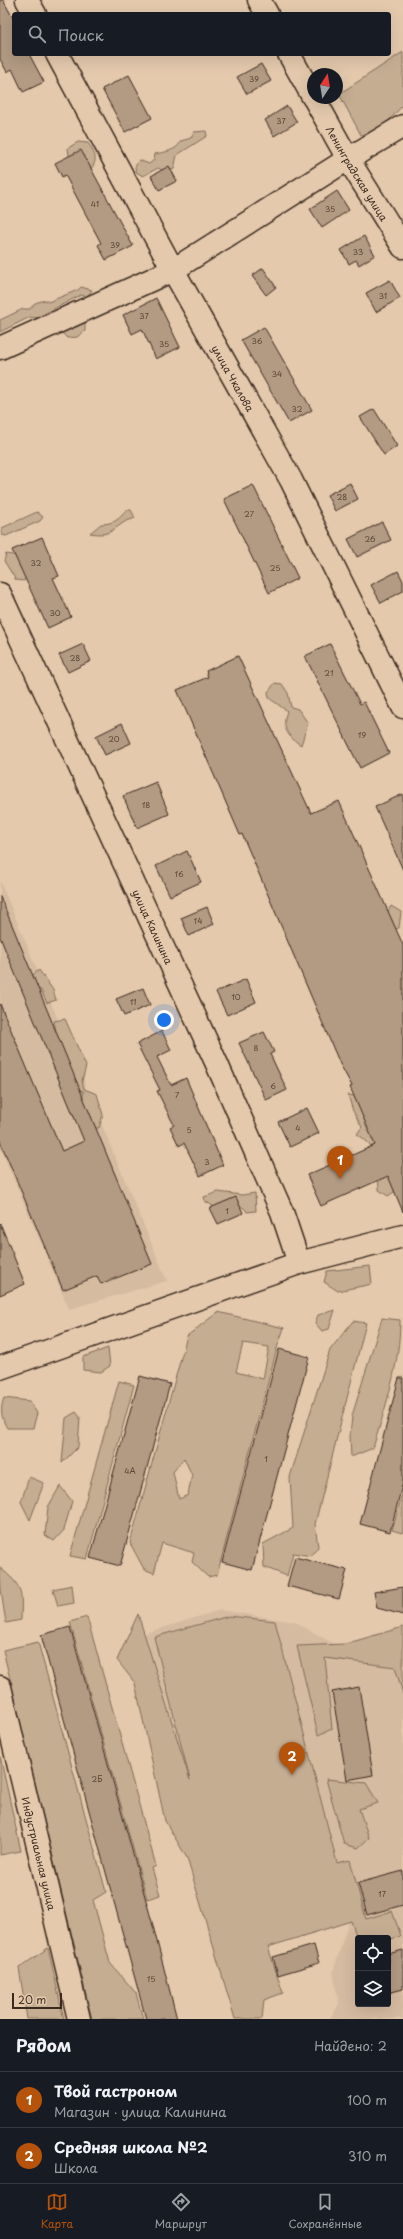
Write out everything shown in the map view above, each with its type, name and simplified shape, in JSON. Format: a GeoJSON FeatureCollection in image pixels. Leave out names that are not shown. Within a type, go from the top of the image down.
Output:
{"type":"FeatureCollection","features":[{"type":"Feature","properties":{"kind":"street"},"geometry":{"type":"LineString","coordinates":[[27,0],[34,12]]}},
{"type":"Feature","properties":{"kind":"street"},"geometry":{"type":"LineString","coordinates":[[259,0],[266,12]]}},
{"type":"Feature","properties":{"kind":"street","name":"улица Чкалова"},"geometry":{"type":"LineString","coordinates":[[57,56],[173,270],[291,480],[403,707]]}},
{"type":"Feature","properties":{"kind":"street","name":"Ленинградская улица"},"geometry":{"type":"LineString","coordinates":[[290,56],[307,86]]}},
{"type":"Feature","properties":{"kind":"street","name":"Ленинградская улица"},"geometry":{"type":"LineString","coordinates":[[317,104],[348,159],[403,247]]}},
{"type":"Feature","properties":{"kind":"street"},"geometry":{"type":"LineString","coordinates":[[0,348],[173,270],[348,159],[403,126]]}},
{"type":"Feature","properties":{"kind":"street","name":"улица Калинина"},"geometry":{"type":"LineString","coordinates":[[0,594],[216,1062],[282,1212],[299,1263]]}},
{"type":"Feature","properties":{"kind":"street"},"geometry":{"type":"LineString","coordinates":[[0,1368],[299,1263],[403,1236]]}},
{"type":"Feature","properties":{"kind":"street","name":"Индустриальная улица"},"geometry":{"type":"LineString","coordinates":[[0,1687],[79,2019]]}},
{"type":"Feature","properties":{"kind":"shaded area"},"geometry":{"type":"Polygon","coordinates":[[[403,52],[403,105],[378,132],[361,135],[343,101],[343,91],[403,52]]]}},
{"type":"Feature","properties":{"kind":"shaded area"},"geometry":{"type":"Polygon","coordinates":[[[206,131],[207,136],[177,155],[174,169],[166,172],[158,168],[143,176],[136,172],[135,167],[139,160],[149,164],[154,160],[155,154],[174,149],[181,141],[191,138],[194,132],[206,131]]]}},
{"type":"Feature","properties":{"kind":"shaded area"},"geometry":{"type":"Polygon","coordinates":[[[78,142],[88,143],[94,153],[95,162],[91,169],[86,169],[69,156],[68,148],[78,142]]]}},
{"type":"Feature","properties":{"kind":"shaded area"},"geometry":{"type":"Polygon","coordinates":[[[81,287],[92,290],[87,297],[81,295],[36,318],[30,317],[0,332],[0,320],[23,309],[30,309],[35,303],[45,300],[48,302],[78,290],[81,287]]]}},
{"type":"Feature","properties":{"kind":"shaded area"},"geometry":{"type":"Polygon","coordinates":[[[79,323],[85,323],[85,331],[77,337],[67,338],[62,333],[66,327],[79,323]]]}},
{"type":"Feature","properties":{"kind":"shaded area"},"geometry":{"type":"Polygon","coordinates":[[[126,510],[131,510],[135,518],[124,522],[105,534],[90,533],[101,524],[115,521],[126,510]]]}},
{"type":"Feature","properties":{"kind":"shaded area"},"geometry":{"type":"Polygon","coordinates":[[[37,512],[43,517],[40,521],[6,536],[2,535],[2,528],[37,512]]]}},
{"type":"Feature","properties":{"kind":"shaded area"},"geometry":{"type":"Polygon","coordinates":[[[6,554],[18,556],[26,577],[24,581],[16,580],[4,561],[6,554]]]}},
{"type":"Feature","properties":{"kind":"shaded area"},"geometry":{"type":"Polygon","coordinates":[[[275,683],[282,684],[288,693],[291,707],[298,709],[308,723],[301,745],[286,731],[285,717],[287,711],[269,698],[268,692],[275,683]]]}},
{"type":"Feature","properties":{"kind":"shaded area"},"geometry":{"type":"Polygon","coordinates":[[[0,881],[167,1281],[69,1309],[0,1147],[0,881]]]}},
{"type":"Feature","properties":{"kind":"shaded area"},"geometry":{"type":"Polygon","coordinates":[[[391,906],[401,912],[399,928],[393,930],[387,913],[391,906]]]}},
{"type":"Feature","properties":{"kind":"shaded area"},"geometry":{"type":"Polygon","coordinates":[[[39,970],[53,990],[56,1000],[47,1003],[41,990],[33,989],[29,978],[39,970]]]}},
{"type":"Feature","properties":{"kind":"shaded area"},"geometry":{"type":"Polygon","coordinates":[[[65,1019],[86,1066],[82,1081],[84,1089],[97,1094],[103,1115],[99,1128],[92,1128],[81,1102],[84,1092],[71,1086],[59,1045],[54,1021],[65,1019]]]}},
{"type":"Feature","properties":{"kind":"shaded area"},"geometry":{"type":"Polygon","coordinates":[[[348,1095],[363,1097],[397,1190],[388,1196],[379,1190],[378,1166],[374,1152],[365,1139],[357,1134],[362,1127],[353,1111],[348,1095]]]}},
{"type":"Feature","properties":{"kind":"shaded area"},"geometry":{"type":"Polygon","coordinates":[[[218,1192],[242,1195],[255,1193],[256,1211],[247,1212],[244,1208],[234,1203],[216,1208],[205,1201],[204,1197],[218,1192]]]}},
{"type":"Feature","properties":{"kind":"shaded area"},"geometry":{"type":"Polygon","coordinates":[[[370,1266],[372,1284],[338,1291],[324,1282],[327,1271],[370,1266]]]}},
{"type":"Feature","properties":{"kind":"shaded area"},"geometry":{"type":"Polygon","coordinates":[[[335,1310],[329,1329],[322,1331],[315,1323],[318,1315],[335,1310]]]}},
{"type":"Feature","properties":{"kind":"shaded area"},"geometry":{"type":"Polygon","coordinates":[[[218,1312],[284,1328],[277,1348],[217,1575],[208,1577],[192,1562],[194,1553],[162,1543],[154,1573],[144,1569],[130,1543],[187,1336],[218,1312]],[[243,1343],[236,1372],[263,1379],[269,1347],[243,1343]],[[184,1458],[173,1472],[179,1499],[188,1495],[192,1475],[184,1458]]]}},
{"type":"Feature","properties":{"kind":"shaded area"},"geometry":{"type":"Polygon","coordinates":[[[382,1318],[400,1320],[398,1353],[395,1368],[373,1448],[351,1457],[350,1436],[352,1416],[382,1318]]]}},
{"type":"Feature","properties":{"kind":"shaded area"},"geometry":{"type":"Polygon","coordinates":[[[353,1321],[366,1323],[315,1524],[318,1547],[311,1556],[293,1553],[287,1576],[264,1567],[263,1544],[293,1528],[290,1477],[330,1350],[353,1321]]]}},
{"type":"Feature","properties":{"kind":"shaded area"},"geometry":{"type":"Polygon","coordinates":[[[108,1348],[110,1366],[101,1372],[83,1370],[83,1357],[108,1348]]]}},
{"type":"Feature","properties":{"kind":"shaded area"},"geometry":{"type":"Polygon","coordinates":[[[119,1381],[134,1385],[87,1559],[70,1556],[119,1381]]]}},
{"type":"Feature","properties":{"kind":"shaded area"},"geometry":{"type":"Polygon","coordinates":[[[4,1398],[29,1401],[37,1413],[33,1428],[7,1428],[3,1420],[2,1413],[4,1398]]]}},
{"type":"Feature","properties":{"kind":"shaded area"},"geometry":{"type":"Polygon","coordinates":[[[76,1412],[80,1417],[78,1447],[62,1463],[66,1418],[76,1412]]]}},
{"type":"Feature","properties":{"kind":"shaded area"},"geometry":{"type":"Polygon","coordinates":[[[29,1477],[44,1483],[30,1520],[21,1502],[29,1477]]]}},
{"type":"Feature","properties":{"kind":"shaded area"},"geometry":{"type":"Polygon","coordinates":[[[60,1486],[72,1501],[64,1530],[54,1541],[45,1535],[48,1507],[60,1486]]]}},
{"type":"Feature","properties":{"kind":"shaded area"},"geometry":{"type":"Polygon","coordinates":[[[403,1491],[403,1530],[402,1533],[392,1530],[403,1491]]]}},
{"type":"Feature","properties":{"kind":"shaded area"},"geometry":{"type":"Polygon","coordinates":[[[0,1568],[8,1574],[20,1590],[21,1620],[6,1623],[1,1589],[0,1568]]]}},
{"type":"Feature","properties":{"kind":"shaded area"},"geometry":{"type":"Polygon","coordinates":[[[72,1585],[74,1603],[58,1606],[53,1589],[72,1585]]]}},
{"type":"Feature","properties":{"kind":"shaded area"},"geometry":{"type":"Polygon","coordinates":[[[220,1610],[295,1622],[343,1649],[403,1636],[403,2019],[330,2019],[339,2004],[333,1972],[353,1907],[226,1941],[143,1634],[220,1610]]]}},
{"type":"Feature","properties":{"kind":"shaded area"},"geometry":{"type":"Polygon","coordinates":[[[138,1614],[190,1780],[154,1637],[229,1616],[275,1621],[337,1863],[350,1860],[366,1919],[392,1911],[401,1936],[391,1939],[391,1935],[356,1935],[351,1921],[268,1947],[283,1993],[264,2000],[262,2019],[235,2019],[187,1858],[165,1821],[135,1683],[117,1660],[138,1614]]]}},
{"type":"Feature","properties":{"kind":"shaded area"},"geometry":{"type":"Polygon","coordinates":[[[87,1617],[156,1866],[152,1868],[160,1895],[147,1899],[70,1622],[87,1617]]]}},
{"type":"Feature","properties":{"kind":"shaded area"},"geometry":{"type":"Polygon","coordinates":[[[403,1627],[403,1694],[395,1667],[325,1658],[332,1729],[318,1735],[297,1646],[345,1644],[403,1627]]]}},
{"type":"Feature","properties":{"kind":"shaded area"},"geometry":{"type":"Polygon","coordinates":[[[38,1642],[106,1892],[93,1900],[110,1963],[136,1993],[143,2019],[92,2019],[3,1650],[38,1642]]]}},
{"type":"Feature","properties":{"kind":"shaded area"},"geometry":{"type":"Polygon","coordinates":[[[0,1756],[21,1851],[0,1855],[0,1756]]]}},
{"type":"Feature","properties":{"kind":"shaded area"},"geometry":{"type":"Polygon","coordinates":[[[326,1779],[366,1783],[378,1803],[359,1809],[369,1838],[358,1848],[344,1844],[326,1779]]]}},
{"type":"Feature","properties":{"kind":"shaded area"},"geometry":{"type":"Polygon","coordinates":[[[48,1948],[64,2019],[27,2019],[19,1968],[48,1948]]]}},
{"type":"Feature","properties":{"kind":"building"},"geometry":{"type":"Polygon","coordinates":[[[0,0],[3,0],[12,16],[12,56],[30,56],[44,82],[23,92],[12,69],[7,72],[0,59],[0,0]]]}},
{"type":"Feature","properties":{"kind":"building"},"geometry":{"type":"Polygon","coordinates":[[[261,64],[271,81],[247,94],[237,77],[261,64]]]}},
{"type":"Feature","properties":{"kind":"building"},"geometry":{"type":"Polygon","coordinates":[[[129,75],[152,118],[125,132],[102,89],[129,75]]]}},
{"type":"Feature","properties":{"kind":"building"},"geometry":{"type":"Polygon","coordinates":[[[287,106],[297,122],[274,136],[265,120],[287,106]]]}},
{"type":"Feature","properties":{"kind":"building"},"geometry":{"type":"Polygon","coordinates":[[[81,150],[133,246],[106,260],[98,245],[101,243],[65,175],[62,177],[55,163],[81,150]]]}},
{"type":"Feature","properties":{"kind":"building"},"geometry":{"type":"Polygon","coordinates":[[[169,166],[177,181],[159,190],[151,176],[169,166]]]}},
{"type":"Feature","properties":{"kind":"building"},"geometry":{"type":"Polygon","coordinates":[[[337,191],[349,210],[322,228],[310,209],[337,191]]]}},
{"type":"Feature","properties":{"kind":"building"},"geometry":{"type":"Polygon","coordinates":[[[364,236],[375,255],[359,265],[356,260],[349,264],[341,250],[364,236]]]}},
{"type":"Feature","properties":{"kind":"building"},"geometry":{"type":"Polygon","coordinates":[[[263,268],[276,287],[266,295],[252,276],[263,268]]]}},
{"type":"Feature","properties":{"kind":"building"},"geometry":{"type":"Polygon","coordinates":[[[390,280],[400,298],[376,312],[366,293],[390,280]]]}},
{"type":"Feature","properties":{"kind":"building"},"geometry":{"type":"Polygon","coordinates":[[[156,298],[180,347],[156,359],[142,329],[132,334],[123,315],[156,298]]]}},
{"type":"Feature","properties":{"kind":"building"},"geometry":{"type":"Polygon","coordinates":[[[264,327],[312,410],[289,423],[241,340],[264,327]]]}},
{"type":"Feature","properties":{"kind":"building"},"geometry":{"type":"Polygon","coordinates":[[[374,409],[397,446],[384,455],[360,417],[374,409]]]}},
{"type":"Feature","properties":{"kind":"building"},"geometry":{"type":"Polygon","coordinates":[[[350,483],[358,499],[335,511],[327,495],[350,483]]]}},
{"type":"Feature","properties":{"kind":"building"},"geometry":{"type":"Polygon","coordinates":[[[253,485],[298,578],[269,593],[224,499],[253,485]]]}},
{"type":"Feature","properties":{"kind":"building"},"geometry":{"type":"Polygon","coordinates":[[[382,522],[391,540],[357,557],[348,539],[382,522]]]}},
{"type":"Feature","properties":{"kind":"building"},"geometry":{"type":"Polygon","coordinates":[[[42,537],[59,576],[53,578],[71,617],[48,628],[12,550],[42,537]]]}},
{"type":"Feature","properties":{"kind":"building"},"geometry":{"type":"Polygon","coordinates":[[[398,571],[403,581],[403,591],[381,603],[371,585],[398,571]]]}},
{"type":"Feature","properties":{"kind":"building"},"geometry":{"type":"Polygon","coordinates":[[[83,644],[91,661],[68,672],[59,655],[83,644]]]}},
{"type":"Feature","properties":{"kind":"building"},"geometry":{"type":"Polygon","coordinates":[[[330,644],[360,704],[364,702],[389,753],[360,768],[305,656],[330,644]]]}},
{"type":"Feature","properties":{"kind":"building"},"geometry":{"type":"Polygon","coordinates":[[[238,656],[311,813],[339,801],[403,945],[403,1212],[388,1176],[321,1206],[307,1175],[375,1145],[350,1087],[352,1086],[340,1064],[242,834],[240,835],[177,690],[208,677],[206,671],[238,656]]]}},
{"type":"Feature","properties":{"kind":"building"},"geometry":{"type":"Polygon","coordinates":[[[122,723],[131,743],[105,755],[96,736],[122,723]]]}},
{"type":"Feature","properties":{"kind":"building"},"geometry":{"type":"Polygon","coordinates":[[[156,782],[169,814],[137,828],[123,796],[156,782]]]}},
{"type":"Feature","properties":{"kind":"building"},"geometry":{"type":"Polygon","coordinates":[[[403,794],[403,870],[375,807],[403,794]]]}},
{"type":"Feature","properties":{"kind":"building"},"geometry":{"type":"Polygon","coordinates":[[[187,851],[201,882],[170,896],[156,866],[187,851]]]}},
{"type":"Feature","properties":{"kind":"building"},"geometry":{"type":"Polygon","coordinates":[[[0,896],[152,1264],[101,1284],[97,1276],[63,1290],[0,1141],[0,1004],[62,1151],[84,1141],[0,937],[0,896]]]}},
{"type":"Feature","properties":{"kind":"building"},"geometry":{"type":"Polygon","coordinates":[[[207,907],[214,924],[189,936],[181,918],[207,907]]]}},
{"type":"Feature","properties":{"kind":"building"},"geometry":{"type":"Polygon","coordinates":[[[246,979],[256,1002],[227,1015],[216,992],[246,979]]]}},
{"type":"Feature","properties":{"kind":"building"},"geometry":{"type":"Polygon","coordinates":[[[143,988],[150,1005],[124,1016],[116,999],[143,988]]]}},
{"type":"Feature","properties":{"kind":"building"},"geometry":{"type":"Polygon","coordinates":[[[162,1031],[171,1050],[157,1057],[171,1085],[186,1078],[223,1165],[200,1176],[184,1143],[179,1146],[170,1127],[174,1125],[157,1091],[160,1090],[137,1044],[162,1031]]]}},
{"type":"Feature","properties":{"kind":"building"},"geometry":{"type":"Polygon","coordinates":[[[264,1032],[274,1052],[270,1054],[287,1090],[266,1100],[239,1043],[264,1032]]]}},
{"type":"Feature","properties":{"kind":"building"},"geometry":{"type":"Polygon","coordinates":[[[307,1108],[319,1133],[290,1147],[278,1122],[307,1108]]]}},
{"type":"Feature","properties":{"kind":"building"},"geometry":{"type":"Polygon","coordinates":[[[236,1197],[243,1213],[218,1224],[210,1208],[236,1197]]]}},
{"type":"Feature","properties":{"kind":"building"},"geometry":{"type":"Polygon","coordinates":[[[0,1223],[25,1284],[0,1295],[0,1223]]]}},
{"type":"Feature","properties":{"kind":"building"},"geometry":{"type":"Polygon","coordinates":[[[279,1349],[309,1357],[252,1570],[222,1562],[279,1349]]]}},
{"type":"Feature","properties":{"kind":"building"},"geometry":{"type":"Polygon","coordinates":[[[140,1376],[170,1384],[120,1566],[90,1558],[140,1376]]]}},
{"type":"Feature","properties":{"kind":"building"},"geometry":{"type":"Polygon","coordinates":[[[399,1378],[403,1378],[403,1482],[390,1532],[360,1524],[399,1378]]]}},
{"type":"Feature","properties":{"kind":"building"},"geometry":{"type":"Polygon","coordinates":[[[295,1557],[347,1570],[339,1599],[287,1586],[295,1557]]]}},
{"type":"Feature","properties":{"kind":"building"},"geometry":{"type":"Polygon","coordinates":[[[403,1587],[403,1615],[377,1608],[374,1592],[403,1587]]]}},
{"type":"Feature","properties":{"kind":"building"},"geometry":{"type":"Polygon","coordinates":[[[70,1627],[152,1922],[177,2019],[146,2019],[41,1635],[70,1627]]]}},
{"type":"Feature","properties":{"kind":"building"},"geometry":{"type":"Polygon","coordinates":[[[359,1687],[373,1775],[347,1780],[332,1692],[359,1687]]]}},
{"type":"Feature","properties":{"kind":"building"},"geometry":{"type":"Polygon","coordinates":[[[403,1871],[403,1905],[367,1915],[358,1883],[403,1871]]]}},
{"type":"Feature","properties":{"kind":"building"},"geometry":{"type":"Polygon","coordinates":[[[314,1945],[319,1963],[278,1975],[273,1957],[314,1945]]]}},
{"type":"Feature","properties":{"kind":"building"},"geometry":{"type":"Polygon","coordinates":[[[403,1950],[403,1989],[391,1992],[391,1971],[391,1953],[403,1950]]]}},
{"type":"Feature","properties":{"kind":"place","name":"Твой гастроном"},"geometry":{"type":"Point","coordinates":[340,1179]}},
{"type":"Feature","properties":{"kind":"place","name":"Средняя школа №2"},"geometry":{"type":"Point","coordinates":[292,1775]}}]}
